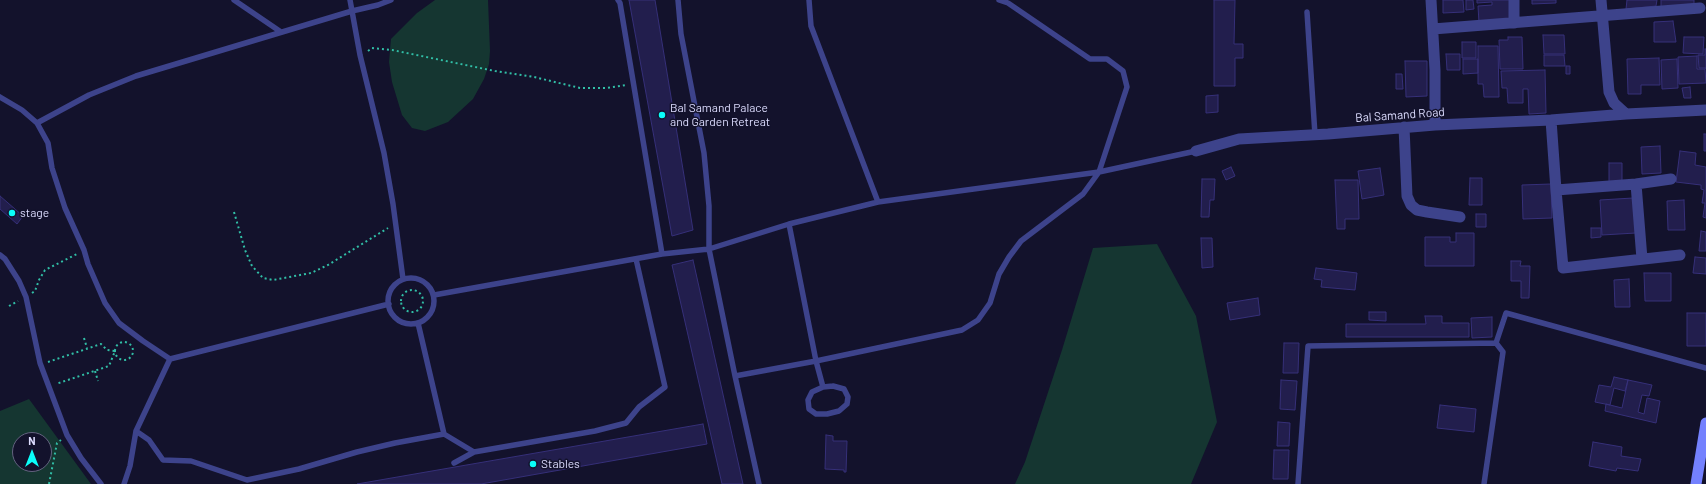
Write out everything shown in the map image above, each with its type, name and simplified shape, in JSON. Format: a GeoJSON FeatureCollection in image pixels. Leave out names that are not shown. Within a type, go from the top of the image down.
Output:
{"type":"FeatureCollection","features":[{"type":"Feature","properties":{"kind":"main road"},"geometry":{"type":"LineString","coordinates":[[1696,484],[1706,426]]}},
{"type":"Feature","properties":{"kind":"street"},"geometry":{"type":"LineString","coordinates":[[1431,0],[1435,124]]}},
{"type":"Feature","properties":{"kind":"street"},"geometry":{"type":"LineString","coordinates":[[1514,0],[1514,23]]}},
{"type":"Feature","properties":{"kind":"street"},"geometry":{"type":"LineString","coordinates":[[1601,0],[1609,92],[1614,103],[1626,114]]}},
{"type":"Feature","properties":{"kind":"street"},"geometry":{"type":"LineString","coordinates":[[1433,29],[1514,23],[1702,5]]}},
{"type":"Feature","properties":{"kind":"street","name":"Bal Samand Road"},"geometry":{"type":"LineString","coordinates":[[1196,151],[1239,139],[1315,135],[1435,124],[1552,120],[1706,110]]}},
{"type":"Feature","properties":{"kind":"street"},"geometry":{"type":"LineString","coordinates":[[1552,120],[1563,268],[1680,255]]}},
{"type":"Feature","properties":{"kind":"street"},"geometry":{"type":"LineString","coordinates":[[1404,127],[1407,196],[1411,205],[1417,210],[1460,217]]}},
{"type":"Feature","properties":{"kind":"street"},"geometry":{"type":"LineString","coordinates":[[1556,190],[1636,184],[1671,179]]}},
{"type":"Feature","properties":{"kind":"street"},"geometry":{"type":"LineString","coordinates":[[1636,184],[1642,259]]}},
{"type":"Feature","properties":{"kind":"lane"},"geometry":{"type":"LineString","coordinates":[[234,0],[281,32]]}},
{"type":"Feature","properties":{"kind":"lane"},"geometry":{"type":"LineString","coordinates":[[350,0],[360,55],[384,153],[396,223],[403,278]]}},
{"type":"Feature","properties":{"kind":"lane"},"geometry":{"type":"LineString","coordinates":[[37,123],[89,96],[136,76],[391,0]]}},
{"type":"Feature","properties":{"kind":"lane"},"geometry":{"type":"LineString","coordinates":[[618,0],[620,3],[662,254]]}},
{"type":"Feature","properties":{"kind":"lane"},"geometry":{"type":"LineString","coordinates":[[678,0],[681,34],[704,153],[709,206],[709,249],[760,484]]}},
{"type":"Feature","properties":{"kind":"lane"},"geometry":{"type":"LineString","coordinates":[[810,0],[811,26],[878,202]]}},
{"type":"Feature","properties":{"kind":"lane"},"geometry":{"type":"LineString","coordinates":[[736,376],[816,361],[962,330],[978,320],[990,303],[999,274],[1021,241],[1083,194],[1099,172],[1127,87],[1123,71],[1107,59],[1090,59],[1008,3],[999,0]]}},
{"type":"Feature","properties":{"kind":"lane"},"geometry":{"type":"LineString","coordinates":[[1307,12],[1315,135]]}},
{"type":"Feature","properties":{"kind":"lane"},"geometry":{"type":"LineString","coordinates":[[0,97],[22,110],[37,123],[48,143],[52,168],[65,208],[84,250],[88,264],[105,303],[120,323],[170,359],[389,304]]}},
{"type":"Feature","properties":{"kind":"lane","name":"Bal Samand Road"},"geometry":{"type":"LineString","coordinates":[[434,295],[636,260],[662,254],[709,249],[789,224],[878,202],[1099,172],[1196,151]]}},
{"type":"Feature","properties":{"kind":"lane"},"geometry":{"type":"LineString","coordinates":[[789,224],[816,361],[823,387]]}},
{"type":"Feature","properties":{"kind":"lane"},"geometry":{"type":"LineString","coordinates":[[0,255],[19,281],[26,297],[41,364],[67,435],[81,458],[101,484]]}},
{"type":"Feature","properties":{"kind":"lane"},"geometry":{"type":"LineString","coordinates":[[454,462],[474,452],[596,431],[626,423],[639,407],[665,387],[636,260]]}},
{"type":"Feature","properties":{"kind":"lane"},"geometry":{"type":"LineString","coordinates":[[403,278],[416,278],[423,281],[429,285],[434,295],[435,303],[432,313],[426,319],[418,323],[405,324],[397,320],[390,312],[388,298],[392,287],[403,278]]}},
{"type":"Feature","properties":{"kind":"lane"},"geometry":{"type":"LineString","coordinates":[[1496,343],[1506,313],[1706,368]]}},
{"type":"Feature","properties":{"kind":"lane"},"geometry":{"type":"LineString","coordinates":[[418,323],[444,434]]}},
{"type":"Feature","properties":{"kind":"lane"},"geometry":{"type":"LineString","coordinates":[[1298,484],[1308,346],[1496,343]]}},
{"type":"Feature","properties":{"kind":"lane"},"geometry":{"type":"LineString","coordinates":[[1484,484],[1503,352],[1496,343]]}},
{"type":"Feature","properties":{"kind":"lane"},"geometry":{"type":"LineString","coordinates":[[124,484],[130,466],[136,431],[170,359]]}},
{"type":"Feature","properties":{"kind":"lane"},"geometry":{"type":"LineString","coordinates":[[833,386],[844,389],[848,397],[847,404],[839,411],[826,414],[816,414],[809,409],[808,400],[812,392],[823,387],[833,386]]}},
{"type":"Feature","properties":{"kind":"lane"},"geometry":{"type":"LineString","coordinates":[[136,431],[149,440],[163,460],[191,461],[247,480],[299,469],[388,445],[444,434],[474,452]]}},
{"type":"Feature","properties":{"kind":"path"},"geometry":{"type":"LineString","coordinates":[[360,55],[372,48],[392,50],[495,71],[534,77],[580,88],[606,88],[633,83]]}},
{"type":"Feature","properties":{"kind":"path"},"geometry":{"type":"LineString","coordinates":[[234,212],[245,250],[252,266],[263,278],[273,280],[303,274],[328,266],[396,223]]}},
{"type":"Feature","properties":{"kind":"path"},"geometry":{"type":"LineString","coordinates":[[9,306],[35,291],[45,270],[84,250]]}},
{"type":"Feature","properties":{"kind":"path"},"geometry":{"type":"LineString","coordinates":[[413,290],[420,294],[423,299],[419,309],[412,312],[403,307],[402,299],[405,293],[413,290]]}},
{"type":"Feature","properties":{"kind":"path"},"geometry":{"type":"LineString","coordinates":[[84,338],[87,349]]}},
{"type":"Feature","properties":{"kind":"path"},"geometry":{"type":"LineString","coordinates":[[49,386],[109,366],[115,351],[119,344],[124,342],[130,344],[134,349],[132,357],[126,360],[119,359],[115,351]]}},
{"type":"Feature","properties":{"kind":"path"},"geometry":{"type":"LineString","coordinates":[[41,364],[101,344],[107,350],[115,351]]}},
{"type":"Feature","properties":{"kind":"path"},"geometry":{"type":"LineString","coordinates":[[94,370],[98,381]]}},
{"type":"Feature","properties":{"kind":"path"},"geometry":{"type":"LineString","coordinates":[[48,484],[56,455],[57,443],[67,435]]}},
{"type":"Feature","properties":{"kind":"green space"},"geometry":{"type":"Polygon","coordinates":[[[435,0],[488,0],[490,51],[489,64],[484,79],[473,99],[448,122],[425,131],[412,128],[402,115],[392,82],[389,62],[391,39],[417,13],[435,0]]]}},
{"type":"Feature","properties":{"kind":"green space"},"geometry":{"type":"Polygon","coordinates":[[[1157,244],[1196,316],[1217,422],[1191,484],[1015,484],[1025,462],[1062,350],[1093,248],[1157,244]]]}},
{"type":"Feature","properties":{"kind":"green space"},"geometry":{"type":"Polygon","coordinates":[[[29,399],[91,484],[0,484],[0,411],[29,399]]]}},
{"type":"Feature","properties":{"kind":"building","name":"Bal Samand Palace and Garden Retreat"},"geometry":{"type":"Polygon","coordinates":[[[629,0],[655,0],[693,230],[672,236],[629,0]]]}},
{"type":"Feature","properties":{"kind":"building"},"geometry":{"type":"Polygon","coordinates":[[[1214,0],[1235,0],[1234,44],[1243,44],[1243,58],[1235,58],[1235,86],[1214,86],[1214,0]]]}},
{"type":"Feature","properties":{"kind":"building"},"geometry":{"type":"Polygon","coordinates":[[[1443,0],[1463,0],[1464,12],[1443,13],[1443,0]]]}},
{"type":"Feature","properties":{"kind":"building"},"geometry":{"type":"Polygon","coordinates":[[[1466,0],[1473,0],[1474,9],[1466,10],[1466,0]]]}},
{"type":"Feature","properties":{"kind":"building"},"geometry":{"type":"Polygon","coordinates":[[[1477,0],[1510,0],[1511,21],[1479,23],[1478,6],[1492,5],[1492,2],[1477,3],[1477,0]]]}},
{"type":"Feature","properties":{"kind":"building"},"geometry":{"type":"Polygon","coordinates":[[[1532,0],[1556,0],[1556,3],[1532,4],[1532,0]]]}},
{"type":"Feature","properties":{"kind":"building"},"geometry":{"type":"Polygon","coordinates":[[[1627,0],[1657,0],[1656,6],[1626,9],[1627,0]]]}},
{"type":"Feature","properties":{"kind":"building"},"geometry":{"type":"Polygon","coordinates":[[[1661,0],[1694,0],[1694,6],[1661,8],[1661,0]]]}},
{"type":"Feature","properties":{"kind":"building"},"geometry":{"type":"Polygon","coordinates":[[[1673,21],[1676,42],[1654,42],[1654,22],[1673,21]]]}},
{"type":"Feature","properties":{"kind":"building"},"geometry":{"type":"Polygon","coordinates":[[[1543,35],[1564,35],[1565,54],[1544,54],[1543,35]]]}},
{"type":"Feature","properties":{"kind":"building"},"geometry":{"type":"Polygon","coordinates":[[[1508,37],[1522,37],[1523,69],[1500,69],[1499,40],[1508,40],[1508,37]]]}},
{"type":"Feature","properties":{"kind":"building"},"geometry":{"type":"Polygon","coordinates":[[[1684,37],[1704,37],[1703,54],[1683,53],[1684,37]]]}},
{"type":"Feature","properties":{"kind":"building"},"geometry":{"type":"Polygon","coordinates":[[[1462,42],[1476,42],[1476,58],[1462,58],[1462,42]]]}},
{"type":"Feature","properties":{"kind":"building"},"geometry":{"type":"Polygon","coordinates":[[[1478,46],[1498,46],[1499,97],[1484,97],[1483,84],[1478,84],[1478,46]]]}},
{"type":"Feature","properties":{"kind":"building"},"geometry":{"type":"Polygon","coordinates":[[[1705,49],[1706,68],[1699,68],[1698,55],[1705,55],[1705,49]]]}},
{"type":"Feature","properties":{"kind":"building"},"geometry":{"type":"Polygon","coordinates":[[[1446,54],[1460,54],[1460,70],[1447,70],[1446,54]]]}},
{"type":"Feature","properties":{"kind":"building"},"geometry":{"type":"Polygon","coordinates":[[[1544,55],[1564,55],[1565,66],[1544,66],[1544,55]]]}},
{"type":"Feature","properties":{"kind":"building"},"geometry":{"type":"Polygon","coordinates":[[[1697,56],[1697,69],[1705,69],[1706,83],[1679,84],[1678,57],[1697,56]]]}},
{"type":"Feature","properties":{"kind":"building"},"geometry":{"type":"Polygon","coordinates":[[[1659,58],[1660,85],[1641,85],[1641,94],[1628,94],[1627,59],[1659,58]]]}},
{"type":"Feature","properties":{"kind":"building"},"geometry":{"type":"Polygon","coordinates":[[[1463,59],[1478,59],[1478,73],[1463,74],[1463,59]]]}},
{"type":"Feature","properties":{"kind":"building"},"geometry":{"type":"Polygon","coordinates":[[[1677,59],[1678,88],[1662,89],[1661,60],[1677,59]]]}},
{"type":"Feature","properties":{"kind":"building"},"geometry":{"type":"Polygon","coordinates":[[[1405,61],[1427,61],[1427,96],[1406,97],[1405,61]]]}},
{"type":"Feature","properties":{"kind":"building"},"geometry":{"type":"Polygon","coordinates":[[[1566,66],[1570,66],[1570,74],[1566,74],[1566,66]]]}},
{"type":"Feature","properties":{"kind":"building"},"geometry":{"type":"Polygon","coordinates":[[[1545,70],[1546,113],[1529,114],[1528,89],[1523,89],[1523,103],[1508,103],[1507,88],[1502,88],[1501,71],[1545,70]]]}},
{"type":"Feature","properties":{"kind":"building"},"geometry":{"type":"Polygon","coordinates":[[[1396,74],[1402,74],[1403,89],[1396,89],[1396,74]]]}},
{"type":"Feature","properties":{"kind":"building"},"geometry":{"type":"Polygon","coordinates":[[[1690,87],[1691,98],[1684,98],[1682,88],[1690,87]]]}},
{"type":"Feature","properties":{"kind":"building"},"geometry":{"type":"Polygon","coordinates":[[[1218,95],[1218,112],[1206,113],[1206,96],[1218,95]]]}},
{"type":"Feature","properties":{"kind":"building"},"geometry":{"type":"Polygon","coordinates":[[[1704,134],[1706,134],[1706,151],[1704,151],[1704,134]]]}},
{"type":"Feature","properties":{"kind":"building"},"geometry":{"type":"Polygon","coordinates":[[[1660,146],[1661,173],[1642,174],[1641,147],[1660,146]]]}},
{"type":"Feature","properties":{"kind":"building"},"geometry":{"type":"Polygon","coordinates":[[[1680,151],[1696,153],[1695,165],[1706,167],[1706,218],[1703,217],[1705,203],[1702,203],[1704,190],[1701,189],[1701,185],[1676,182],[1680,151]]]}},
{"type":"Feature","properties":{"kind":"building"},"geometry":{"type":"Polygon","coordinates":[[[1609,163],[1622,163],[1622,185],[1609,185],[1609,163]]]}},
{"type":"Feature","properties":{"kind":"building"},"geometry":{"type":"Polygon","coordinates":[[[1231,167],[1235,176],[1226,180],[1222,171],[1231,167]]]}},
{"type":"Feature","properties":{"kind":"building"},"geometry":{"type":"Polygon","coordinates":[[[1380,168],[1384,195],[1362,199],[1358,171],[1380,168]]]}},
{"type":"Feature","properties":{"kind":"building"},"geometry":{"type":"Polygon","coordinates":[[[1470,178],[1482,178],[1482,205],[1469,205],[1470,178]]]}},
{"type":"Feature","properties":{"kind":"building"},"geometry":{"type":"Polygon","coordinates":[[[1202,179],[1215,179],[1214,200],[1210,200],[1209,217],[1201,217],[1202,179]]]}},
{"type":"Feature","properties":{"kind":"building"},"geometry":{"type":"Polygon","coordinates":[[[1335,180],[1358,180],[1359,219],[1345,219],[1345,229],[1337,229],[1335,180]]]}},
{"type":"Feature","properties":{"kind":"building"},"geometry":{"type":"Polygon","coordinates":[[[1551,184],[1552,218],[1523,219],[1522,185],[1551,184]]]}},
{"type":"Feature","properties":{"kind":"building","name":"stage"},"geometry":{"type":"Polygon","coordinates":[[[0,196],[23,216],[17,224],[0,209],[0,196]]]}},
{"type":"Feature","properties":{"kind":"building"},"geometry":{"type":"Polygon","coordinates":[[[1633,198],[1636,233],[1602,235],[1600,200],[1633,198]]]}},
{"type":"Feature","properties":{"kind":"building"},"geometry":{"type":"Polygon","coordinates":[[[1684,200],[1685,230],[1668,230],[1667,201],[1684,200]]]}},
{"type":"Feature","properties":{"kind":"building"},"geometry":{"type":"Polygon","coordinates":[[[1476,214],[1486,214],[1486,227],[1476,227],[1476,214]]]}},
{"type":"Feature","properties":{"kind":"building"},"geometry":{"type":"Polygon","coordinates":[[[1591,228],[1601,228],[1601,237],[1591,238],[1591,228]]]}},
{"type":"Feature","properties":{"kind":"building"},"geometry":{"type":"Polygon","coordinates":[[[1701,231],[1706,232],[1706,251],[1699,251],[1701,231]]]}},
{"type":"Feature","properties":{"kind":"building"},"geometry":{"type":"Polygon","coordinates":[[[1456,233],[1474,233],[1474,266],[1425,266],[1425,237],[1450,237],[1450,242],[1456,242],[1456,233]]]}},
{"type":"Feature","properties":{"kind":"building"},"geometry":{"type":"Polygon","coordinates":[[[1201,238],[1212,238],[1213,267],[1202,268],[1201,238]]]}},
{"type":"Feature","properties":{"kind":"building"},"geometry":{"type":"Polygon","coordinates":[[[1695,257],[1706,258],[1706,274],[1693,273],[1695,257]]]}},
{"type":"Feature","properties":{"kind":"building"},"geometry":{"type":"Polygon","coordinates":[[[693,260],[743,484],[722,484],[672,265],[693,260]]]}},
{"type":"Feature","properties":{"kind":"building"},"geometry":{"type":"Polygon","coordinates":[[[1511,261],[1521,261],[1520,266],[1530,266],[1529,298],[1521,298],[1521,281],[1511,281],[1511,261]]]}},
{"type":"Feature","properties":{"kind":"building"},"geometry":{"type":"Polygon","coordinates":[[[1316,268],[1357,273],[1355,290],[1321,287],[1322,280],[1314,279],[1316,268]]]}},
{"type":"Feature","properties":{"kind":"building"},"geometry":{"type":"Polygon","coordinates":[[[1644,273],[1671,273],[1671,301],[1645,301],[1644,273]]]}},
{"type":"Feature","properties":{"kind":"building"},"geometry":{"type":"Polygon","coordinates":[[[1629,279],[1630,307],[1615,307],[1614,280],[1629,279]]]}},
{"type":"Feature","properties":{"kind":"building"},"geometry":{"type":"Polygon","coordinates":[[[1258,298],[1260,315],[1230,320],[1227,303],[1258,298]]]}},
{"type":"Feature","properties":{"kind":"building"},"geometry":{"type":"Polygon","coordinates":[[[1369,312],[1386,312],[1386,321],[1369,320],[1369,312]]]}},
{"type":"Feature","properties":{"kind":"building"},"geometry":{"type":"Polygon","coordinates":[[[1687,313],[1706,313],[1706,346],[1687,346],[1687,313]]]}},
{"type":"Feature","properties":{"kind":"building"},"geometry":{"type":"Polygon","coordinates":[[[1425,316],[1442,316],[1442,323],[1469,323],[1469,337],[1346,337],[1346,324],[1426,324],[1425,316]]]}},
{"type":"Feature","properties":{"kind":"building"},"geometry":{"type":"Polygon","coordinates":[[[1492,317],[1492,337],[1472,338],[1471,318],[1492,317]]]}},
{"type":"Feature","properties":{"kind":"building"},"geometry":{"type":"Polygon","coordinates":[[[1284,343],[1299,343],[1298,373],[1283,373],[1284,343]]]}},
{"type":"Feature","properties":{"kind":"building"},"geometry":{"type":"Polygon","coordinates":[[[1614,377],[1628,380],[1625,391],[1614,388],[1610,405],[1595,402],[1599,385],[1611,387],[1614,377]]]}},
{"type":"Feature","properties":{"kind":"building"},"geometry":{"type":"Polygon","coordinates":[[[1281,380],[1297,381],[1295,410],[1280,409],[1281,380]]]}},
{"type":"Feature","properties":{"kind":"building"},"geometry":{"type":"Polygon","coordinates":[[[1628,380],[1652,385],[1649,396],[1642,395],[1638,412],[1644,414],[1647,398],[1660,401],[1656,423],[1605,411],[1606,404],[1622,408],[1628,380]]]}},
{"type":"Feature","properties":{"kind":"building"},"geometry":{"type":"Polygon","coordinates":[[[1440,405],[1476,409],[1474,432],[1437,428],[1440,405]]]}},
{"type":"Feature","properties":{"kind":"building"},"geometry":{"type":"Polygon","coordinates":[[[1278,422],[1290,423],[1289,446],[1277,446],[1278,422]]]}},
{"type":"Feature","properties":{"kind":"building","name":"Stables"},"geometry":{"type":"Polygon","coordinates":[[[703,424],[707,444],[481,484],[357,484],[703,424]]]}},
{"type":"Feature","properties":{"kind":"building"},"geometry":{"type":"Polygon","coordinates":[[[826,435],[833,436],[833,441],[847,441],[846,472],[844,472],[844,470],[825,469],[826,435]]]}},
{"type":"Feature","properties":{"kind":"building"},"geometry":{"type":"Polygon","coordinates":[[[1593,442],[1622,447],[1621,456],[1641,459],[1638,471],[1617,468],[1616,471],[1589,466],[1593,442]]]}},
{"type":"Feature","properties":{"kind":"building"},"geometry":{"type":"Polygon","coordinates":[[[1274,450],[1289,450],[1288,479],[1273,479],[1274,450]]]}},
{"type":"Feature","properties":{"kind":"place","name":"Bal Samand Palace and Garden Retreat"},"geometry":{"type":"Point","coordinates":[662,115]}},
{"type":"Feature","properties":{"kind":"place","name":"stage"},"geometry":{"type":"Point","coordinates":[12,213]}},
{"type":"Feature","properties":{"kind":"place","name":"Stables"},"geometry":{"type":"Point","coordinates":[533,464]}}]}
